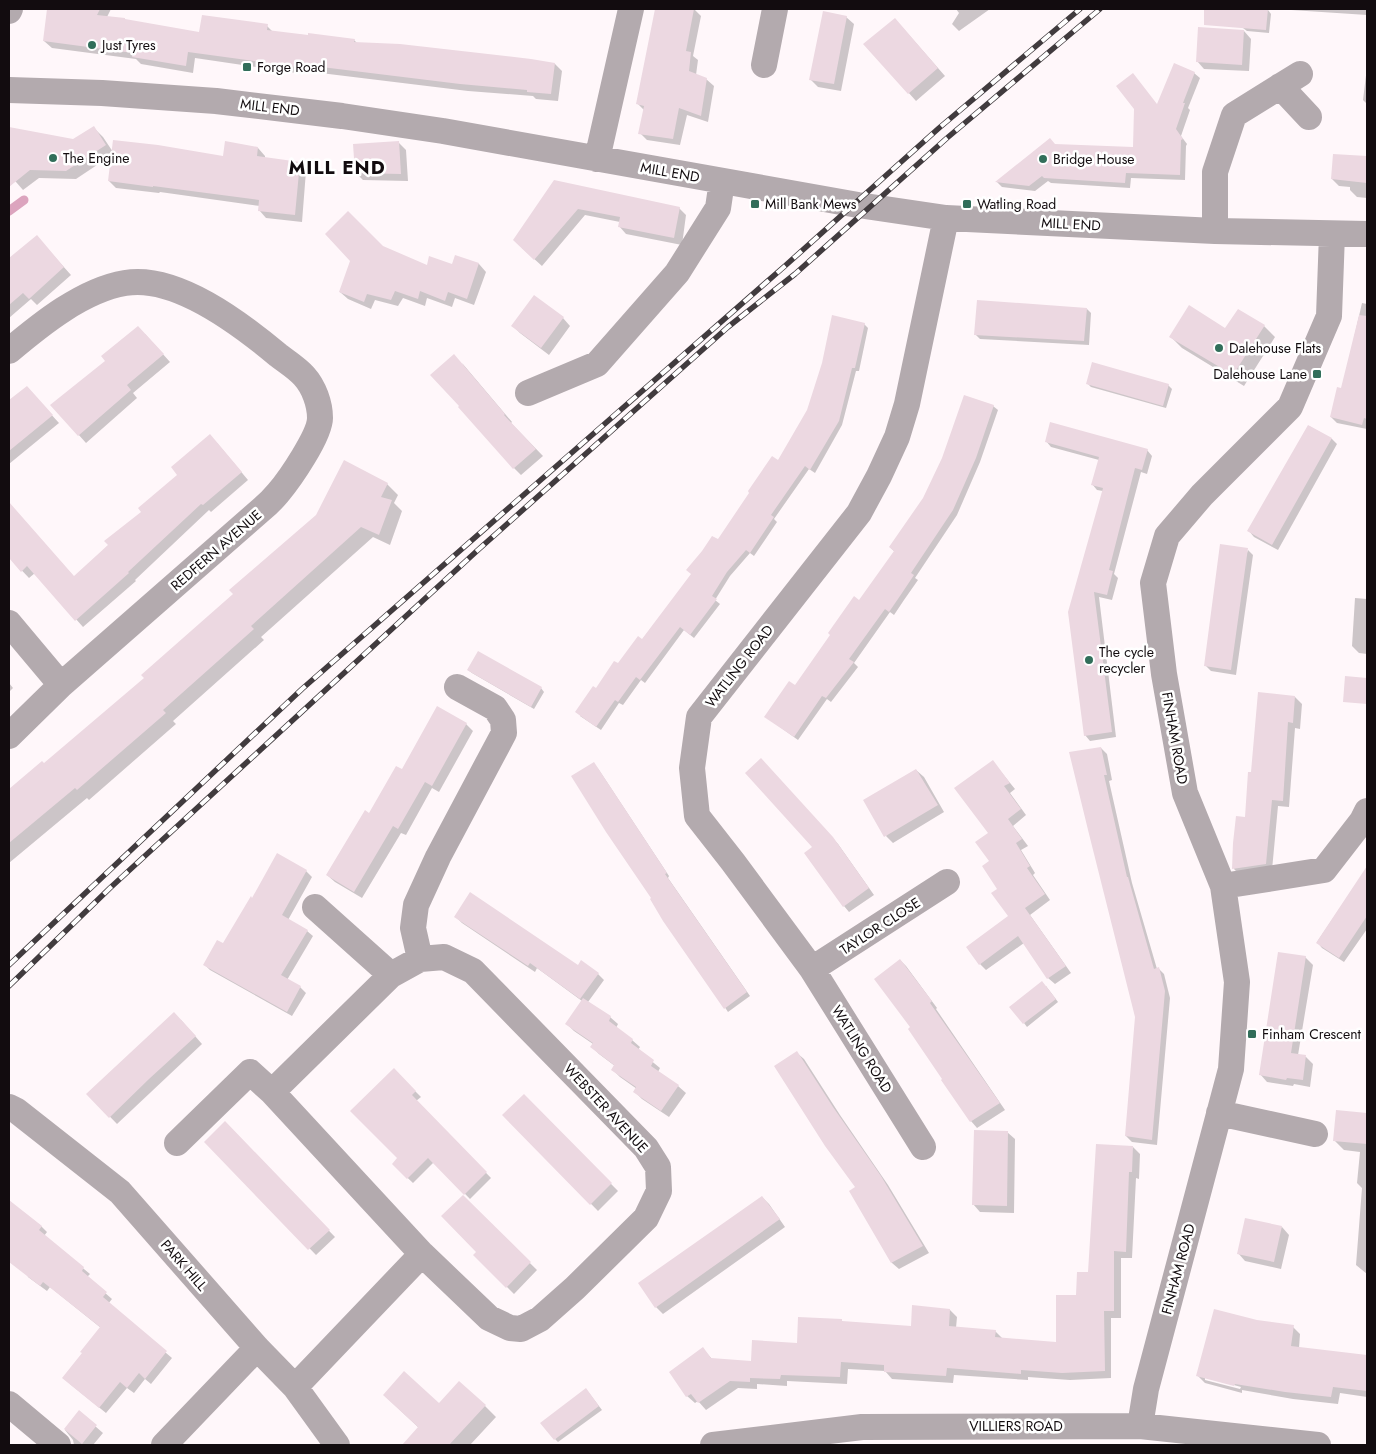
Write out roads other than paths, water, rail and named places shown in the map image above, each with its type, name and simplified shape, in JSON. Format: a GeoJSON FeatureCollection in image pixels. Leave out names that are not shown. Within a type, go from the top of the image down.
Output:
{"type":"FeatureCollection","features":[{"type":"Feature","properties":{"kind":"street"},"geometry":{"type":"LineString","coordinates":[[597,160],[631,9]]}},
{"type":"Feature","properties":{"kind":"street"},"geometry":{"type":"LineString","coordinates":[[764,64],[775,9]]}},
{"type":"Feature","properties":{"kind":"street"},"geometry":{"type":"LineString","coordinates":[[1215,231],[1215,172],[1234,115],[1290,80],[1309,117]]}},
{"type":"Feature","properties":{"kind":"street","name":"MILL END"},"geometry":{"type":"LineString","coordinates":[[9,90],[102,94],[256,105],[443,131],[597,160],[722,180],[858,205],[946,218],[1215,231],[1332,234]]}},
{"type":"Feature","properties":{"kind":"street"},"geometry":{"type":"LineString","coordinates":[[528,393],[597,364],[677,273],[718,208],[722,180]]}},
{"type":"Feature","properties":{"kind":"street","name":"WATLING ROAD"},"geometry":{"type":"LineString","coordinates":[[923,1147],[812,969],[697,816],[692,768],[699,717],[860,513],[879,476],[897,437],[907,404],[946,218]]}},
{"type":"Feature","properties":{"kind":"street"},"geometry":{"type":"LineString","coordinates":[[1332,234],[1367,234]]}},
{"type":"Feature","properties":{"kind":"street","name":"FINHAM ROAD"},"geometry":{"type":"LineString","coordinates":[[1140,1426],[1146,1389],[1231,1069],[1237,982],[1224,886],[1184,793],[1164,674],[1154,583],[1167,536],[1202,495],[1290,407],[1329,316],[1332,234]]}},
{"type":"Feature","properties":{"kind":"street","name":"REDFERN AVENUE"},"geometry":{"type":"LineString","coordinates":[[9,351],[51,318],[99,290],[125,283],[147,282],[168,287],[200,301],[234,320],[257,338],[305,377],[317,399],[320,420],[315,436],[287,480],[262,510],[61,685],[9,736]]}},
{"type":"Feature","properties":{"kind":"street"},"geometry":{"type":"LineString","coordinates":[[9,624],[61,685]]}},
{"type":"Feature","properties":{"kind":"street"},"geometry":{"type":"LineString","coordinates":[[420,959],[413,928],[416,905],[438,857],[504,733],[503,720],[495,708],[457,687]]}},
{"type":"Feature","properties":{"kind":"street"},"geometry":{"type":"LineString","coordinates":[[1224,886],[1324,870],[1362,821],[1367,810]]}},
{"type":"Feature","properties":{"kind":"street","name":"TAYLOR CLOSE"},"geometry":{"type":"LineString","coordinates":[[812,969],[947,882]]}},
{"type":"Feature","properties":{"kind":"street"},"geometry":{"type":"LineString","coordinates":[[315,907],[391,975]]}},
{"type":"Feature","properties":{"kind":"street","name":"WEBSTER AVENUE"},"geometry":{"type":"LineString","coordinates":[[444,956],[473,971],[646,1148],[658,1167],[659,1191],[646,1218],[575,1288],[540,1319],[521,1329],[510,1328],[489,1318],[422,1254],[272,1092],[391,975],[420,959],[444,956]]}},
{"type":"Feature","properties":{"kind":"street"},"geometry":{"type":"LineString","coordinates":[[177,1143],[250,1072],[272,1092]]}},
{"type":"Feature","properties":{"kind":"street","name":"PARK HILL"},"geometry":{"type":"LineString","coordinates":[[9,1106],[120,1192],[257,1348],[296,1387],[337,1445]]}},
{"type":"Feature","properties":{"kind":"street"},"geometry":{"type":"LineString","coordinates":[[1220,1113],[1315,1134]]}},
{"type":"Feature","properties":{"kind":"street"},"geometry":{"type":"LineString","coordinates":[[296,1387],[422,1254]]}},
{"type":"Feature","properties":{"kind":"street"},"geometry":{"type":"LineString","coordinates":[[164,1445],[257,1348]]}},
{"type":"Feature","properties":{"kind":"street"},"geometry":{"type":"LineString","coordinates":[[9,1404],[58,1445]]}},
{"type":"Feature","properties":{"kind":"street","name":"VILLIERS ROAD"},"geometry":{"type":"LineString","coordinates":[[713,1445],[862,1427],[1140,1426],[1318,1445]]}},
{"type":"Feature","properties":{"kind":"waterway"},"geometry":{"type":"LineString","coordinates":[[9,211],[24,200]]}},
{"type":"Feature","properties":{"kind":"railway"},"geometry":{"type":"LineString","coordinates":[[9,965],[302,689],[786,265],[939,128],[1080,9]]}},
{"type":"Feature","properties":{"kind":"railway"},"geometry":{"type":"LineString","coordinates":[[9,986],[110,888],[479,549],[728,327],[795,274],[947,138],[1100,9]]}},
{"type":"Feature","properties":{"kind":"place","name":"Just Tyres"},"geometry":{"type":"Point","coordinates":[92,45]}},
{"type":"Feature","properties":{"kind":"place","name":"Forge Road"},"geometry":{"type":"Point","coordinates":[247,67]}},
{"type":"Feature","properties":{"kind":"place","name":"The Engine"},"geometry":{"type":"Point","coordinates":[53,158]}},
{"type":"Feature","properties":{"kind":"place","name":"Bridge House"},"geometry":{"type":"Point","coordinates":[1043,159]}},
{"type":"Feature","properties":{"kind":"place","name":"Mill Bank Mews"},"geometry":{"type":"Point","coordinates":[755,204]}},
{"type":"Feature","properties":{"kind":"place","name":"Watling Road"},"geometry":{"type":"Point","coordinates":[967,204]}},
{"type":"Feature","properties":{"kind":"place","name":"Dalehouse Flats"},"geometry":{"type":"Point","coordinates":[1219,348]}},
{"type":"Feature","properties":{"kind":"place","name":"Dalehouse Lane"},"geometry":{"type":"Point","coordinates":[1317,374]}},
{"type":"Feature","properties":{"kind":"place","name":"The cycle recycler"},"geometry":{"type":"Point","coordinates":[1089,660]}},
{"type":"Feature","properties":{"kind":"place","name":"Finham Crescent"},"geometry":{"type":"Point","coordinates":[1252,1034]}},
{"type":"Feature","properties":{"kind":"district","name":"MILL END"},"geometry":{"type":"Point","coordinates":[337,167]}}]}
